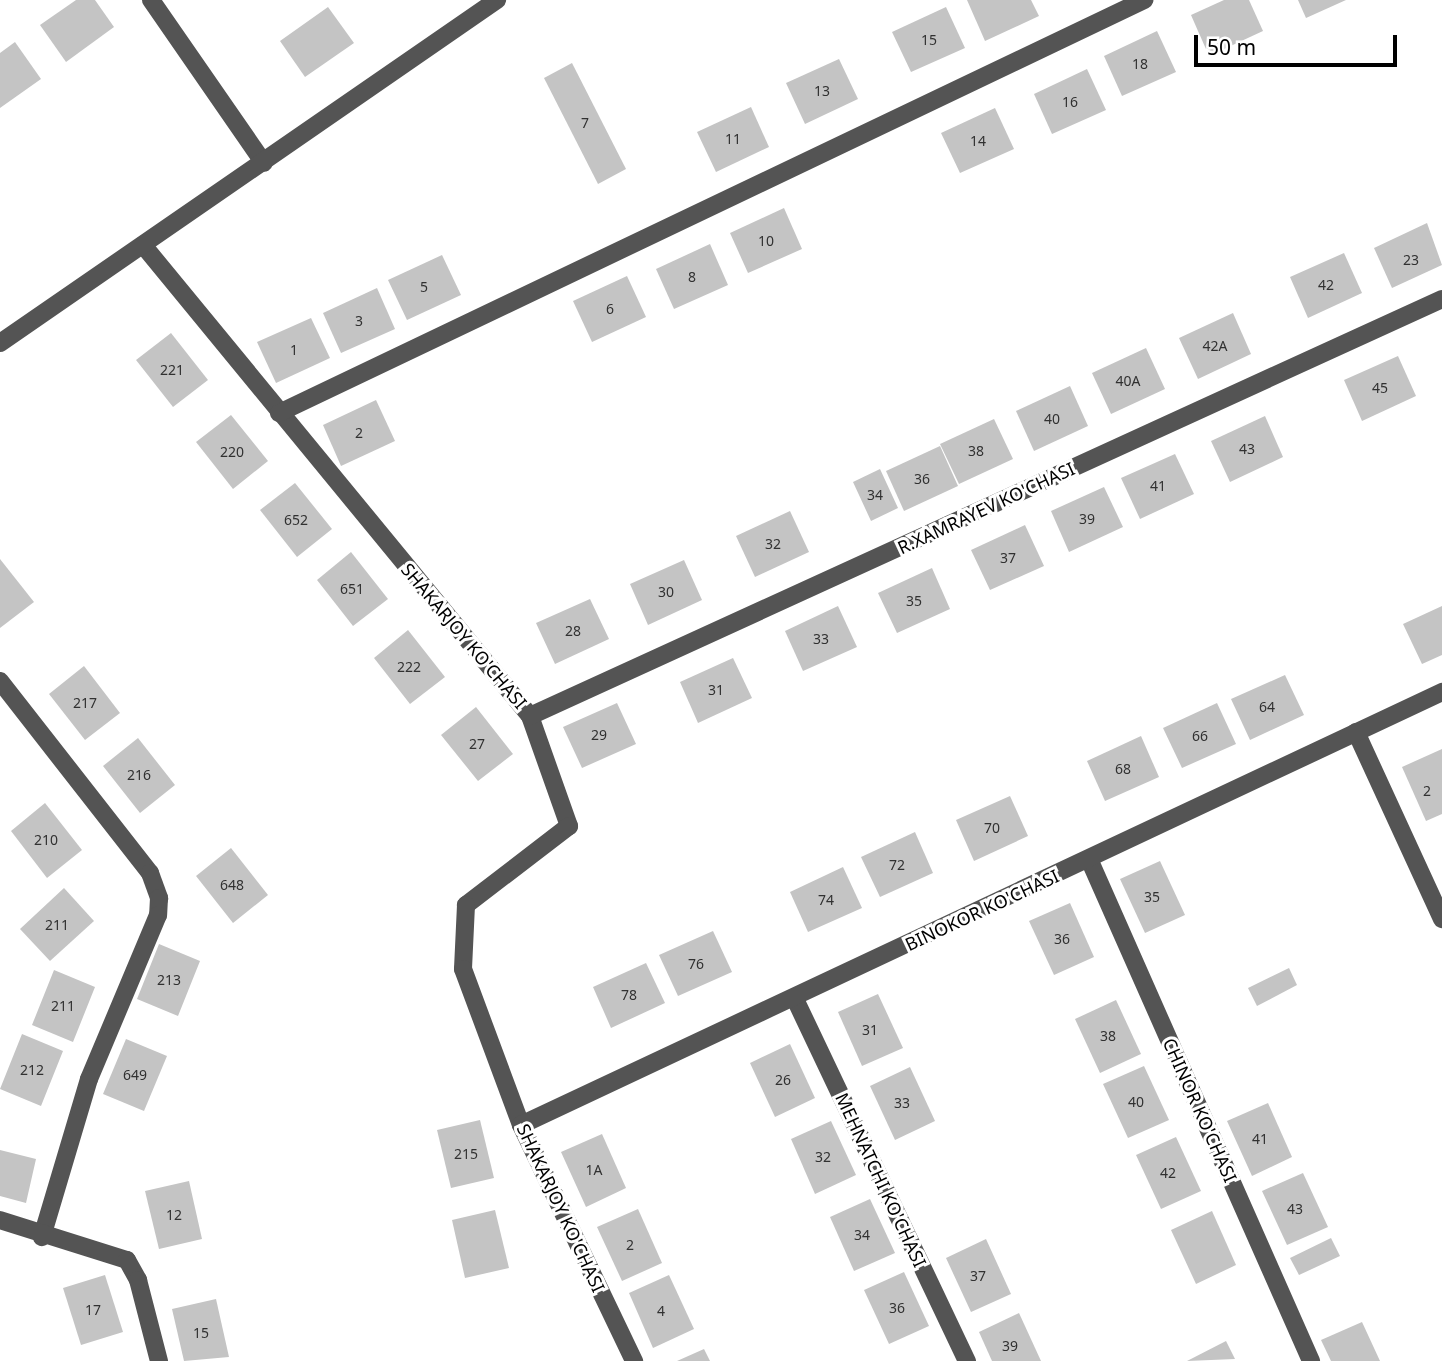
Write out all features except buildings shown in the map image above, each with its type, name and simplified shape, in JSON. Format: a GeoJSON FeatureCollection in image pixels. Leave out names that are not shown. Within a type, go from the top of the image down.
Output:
{"type":"FeatureCollection","features":[{"type":"Feature","properties":{"kind":"street"},"geometry":{"type":"LineString","coordinates":[[151,0],[264,163]]}},
{"type":"Feature","properties":{"kind":"street"},"geometry":{"type":"LineString","coordinates":[[0,342],[264,163],[497,0]]}},
{"type":"Feature","properties":{"kind":"street"},"geometry":{"type":"LineString","coordinates":[[279,413],[1144,0]]}},
{"type":"Feature","properties":{"kind":"street","name":"SHAKARJOY KO'CHASI"},"geometry":{"type":"LineString","coordinates":[[143,245],[530,716],[569,826],[466,905],[463,969],[521,1125],[634,1361]]}},
{"type":"Feature","properties":{"kind":"street","name":"R.XAMRAYEV KO'CHASI"},"geometry":{"type":"LineString","coordinates":[[530,716],[1442,299]]}},
{"type":"Feature","properties":{"kind":"street"},"geometry":{"type":"LineString","coordinates":[[0,681],[150,873],[159,898],[158,915],[89,1079],[41,1237]]}},
{"type":"Feature","properties":{"kind":"street","name":"BINOKOR KO'CHASI"},"geometry":{"type":"LineString","coordinates":[[521,1125],[795,999],[1442,692]]}},
{"type":"Feature","properties":{"kind":"street"},"geometry":{"type":"LineString","coordinates":[[1356,732],[1442,919]]}},
{"type":"Feature","properties":{"kind":"street","name":"CHINOR KO'CHASI"},"geometry":{"type":"LineString","coordinates":[[1089,859],[1311,1361]]}},
{"type":"Feature","properties":{"kind":"street","name":"MEHNATCHI KO'CHASI"},"geometry":{"type":"LineString","coordinates":[[795,999],[967,1361]]}},
{"type":"Feature","properties":{"kind":"street"},"geometry":{"type":"LineString","coordinates":[[0,1220],[41,1237],[127,1260],[138,1280],[159,1361]]}}]}
